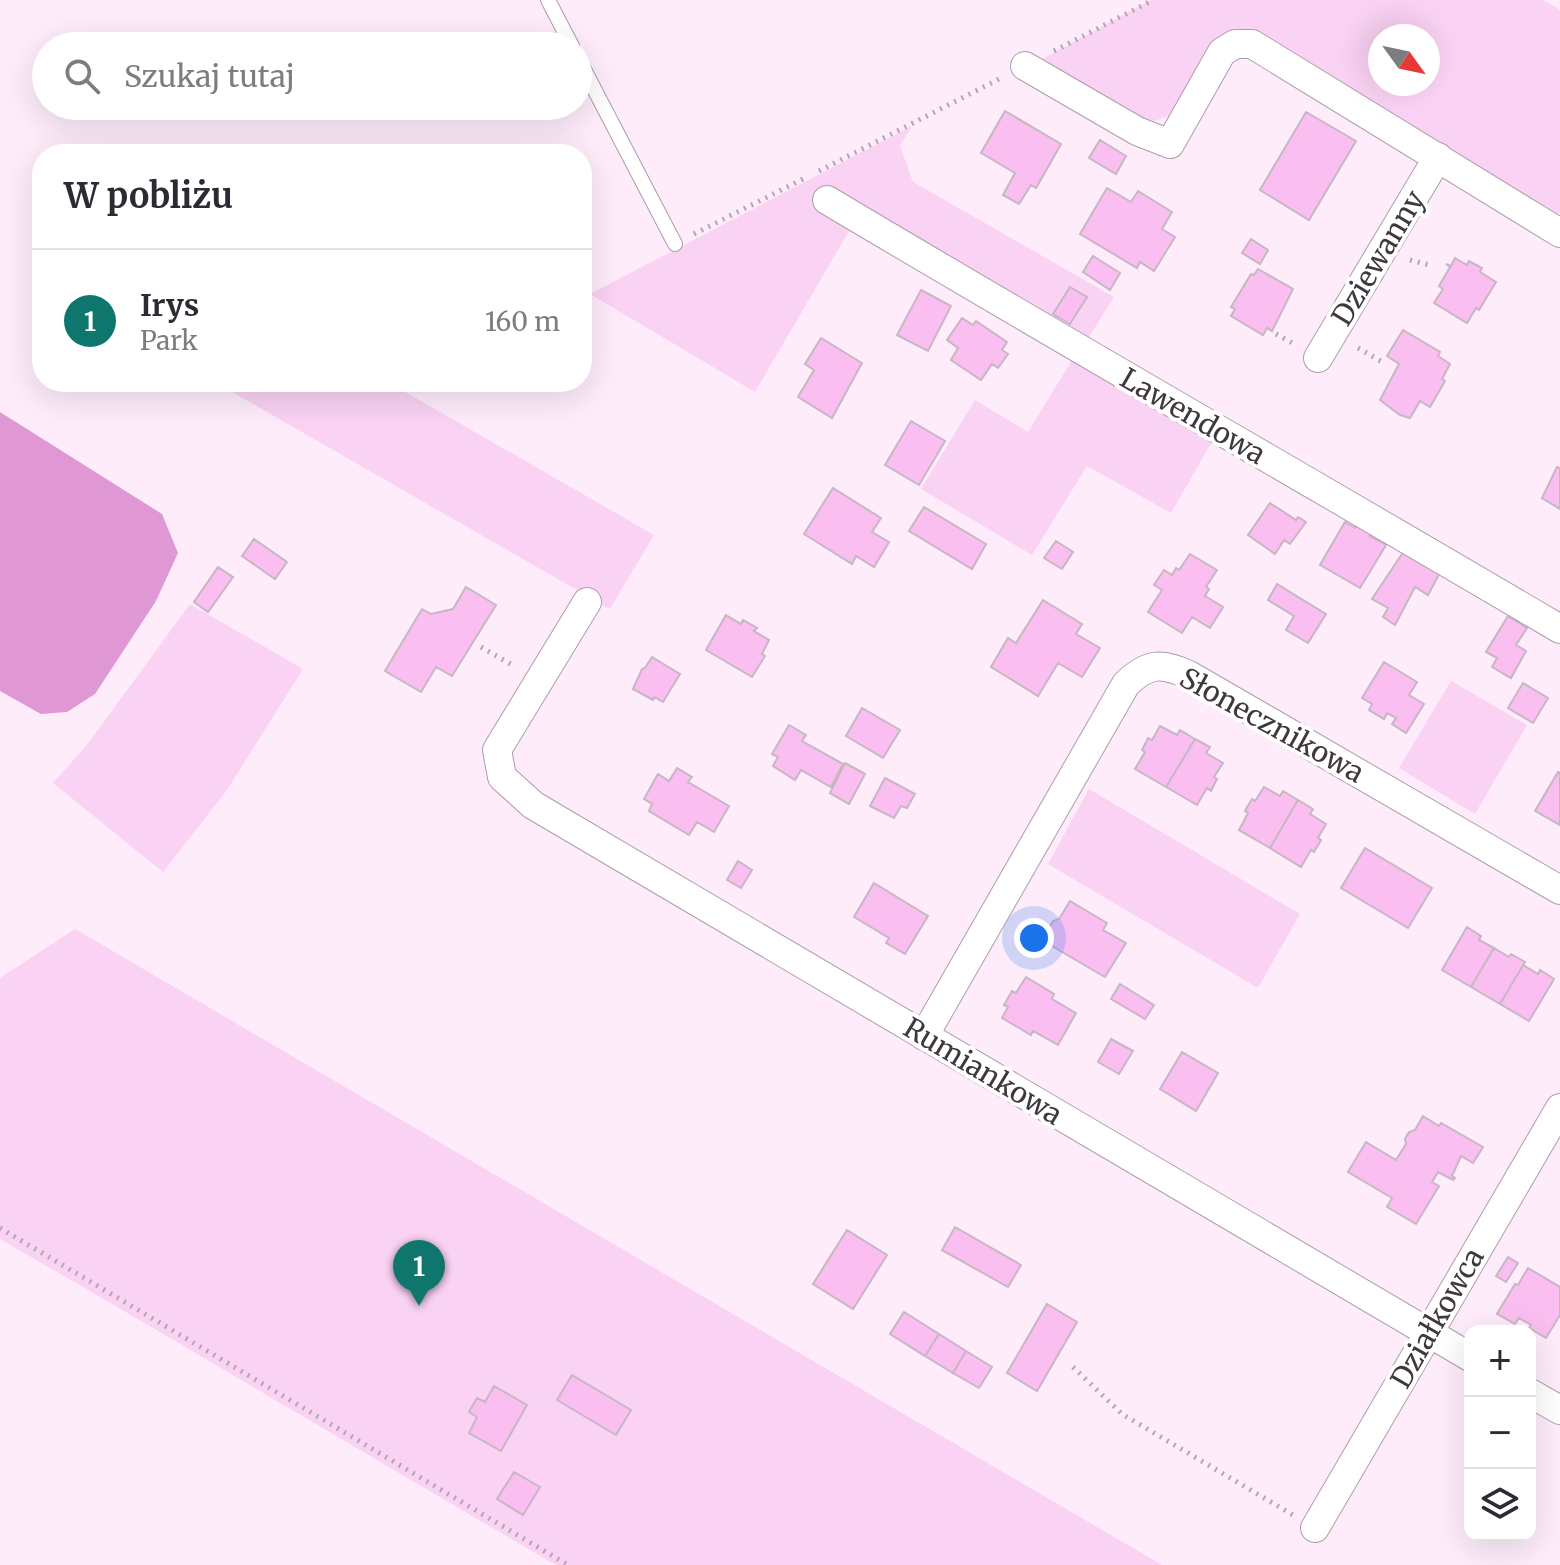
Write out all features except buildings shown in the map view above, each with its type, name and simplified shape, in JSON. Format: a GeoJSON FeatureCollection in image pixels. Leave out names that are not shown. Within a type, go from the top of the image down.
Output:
{"type":"FeatureCollection","features":[{"type":"Feature","properties":{"kind":"street"},"geometry":{"type":"LineString","coordinates":[[1025,66],[1137,131],[1170,144],[1222,52],[1235,44],[1252,44],[1560,233]]}},
{"type":"Feature","properties":{"kind":"street","name":"Dziewanny"},"geometry":{"type":"LineString","coordinates":[[1318,358],[1438,157]]}},
{"type":"Feature","properties":{"kind":"street","name":"Lawendowa"},"geometry":{"type":"LineString","coordinates":[[827,200],[1191,416],[1326,491],[1560,629]]}},
{"type":"Feature","properties":{"kind":"street"},"geometry":{"type":"LineString","coordinates":[[539,681],[587,602]]}},
{"type":"Feature","properties":{"kind":"street","name":"Słonecznikowa"},"geometry":{"type":"LineString","coordinates":[[924,1036],[1126,684],[1149,667],[1161,666],[1189,675],[1560,890]]}},
{"type":"Feature","properties":{"kind":"street","name":"Rumiankowa"},"geometry":{"type":"LineString","coordinates":[[539,681],[497,750],[502,777],[533,805],[1464,1353]]}},
{"type":"Feature","properties":{"kind":"street","name":"Działkowca"},"geometry":{"type":"LineString","coordinates":[[1315,1528],[1560,1108]]}},
{"type":"Feature","properties":{"kind":"street"},"geometry":{"type":"LineString","coordinates":[[1536,1396],[1560,1410]]}},
{"type":"Feature","properties":{"kind":"lane"},"geometry":{"type":"LineString","coordinates":[[548,0],[565,32]]}},
{"type":"Feature","properties":{"kind":"lane"},"geometry":{"type":"LineString","coordinates":[[592,85],[675,244]]}},
{"type":"Feature","properties":{"kind":"path"},"geometry":{"type":"LineString","coordinates":[[675,244],[1153,0]]}},
{"type":"Feature","properties":{"kind":"path"},"geometry":{"type":"LineString","coordinates":[[481,647],[539,681]]}},
{"type":"Feature","properties":{"kind":"path"},"geometry":{"type":"LineString","coordinates":[[0,1228],[568,1565]]}},
{"type":"Feature","properties":{"kind":"path"},"geometry":{"type":"LineString","coordinates":[[1073,1367],[1122,1414],[1315,1528]]}},
{"type":"Feature","properties":{"kind":"shaded area"},"geometry":{"type":"Polygon","coordinates":[[[1151,0],[1543,0],[1560,10],[1558,215],[1243,31],[1174,114],[1154,121],[1124,113],[1035,63],[1151,0]]]}},
{"type":"Feature","properties":{"kind":"shaded area"},"geometry":{"type":"Polygon","coordinates":[[[912,126],[900,146],[913,182],[1114,297],[1084,345],[852,226],[755,392],[592,293],[912,126]]]}},
{"type":"Feature","properties":{"kind":"shaded area"},"geometry":{"type":"Polygon","coordinates":[[[1074,357],[1214,438],[1171,513],[1087,466],[1032,555],[921,489],[975,400],[1028,432],[1074,357]]]}},
{"type":"Feature","properties":{"kind":"shaded area"},"geometry":{"type":"Polygon","coordinates":[[[232,392],[405,392],[654,535],[610,609],[232,392]]]}},
{"type":"Feature","properties":{"kind":"shaded area"},"geometry":{"type":"Polygon","coordinates":[[[0,412],[162,514],[178,553],[156,601],[95,694],[67,712],[41,714],[0,691],[0,412]]]}},
{"type":"Feature","properties":{"kind":"shaded area"},"geometry":{"type":"Polygon","coordinates":[[[190,604],[303,669],[227,790],[163,872],[53,783],[87,745],[190,604]]]}},
{"type":"Feature","properties":{"kind":"shaded area"},"geometry":{"type":"Polygon","coordinates":[[[1451,681],[1527,725],[1475,814],[1399,768],[1451,681]]]}},
{"type":"Feature","properties":{"kind":"shaded area"},"geometry":{"type":"Polygon","coordinates":[[[1089,789],[1300,914],[1258,988],[1048,864],[1089,789]]]}},
{"type":"Feature","properties":{"kind":"shaded area"},"geometry":{"type":"Polygon","coordinates":[[[75,929],[1162,1565],[556,1565],[0,1239],[0,978],[75,929]]]}},
{"type":"Feature","properties":{"kind":"place","name":"Irys"},"geometry":{"type":"Point","coordinates":[419,1306]}}]}
